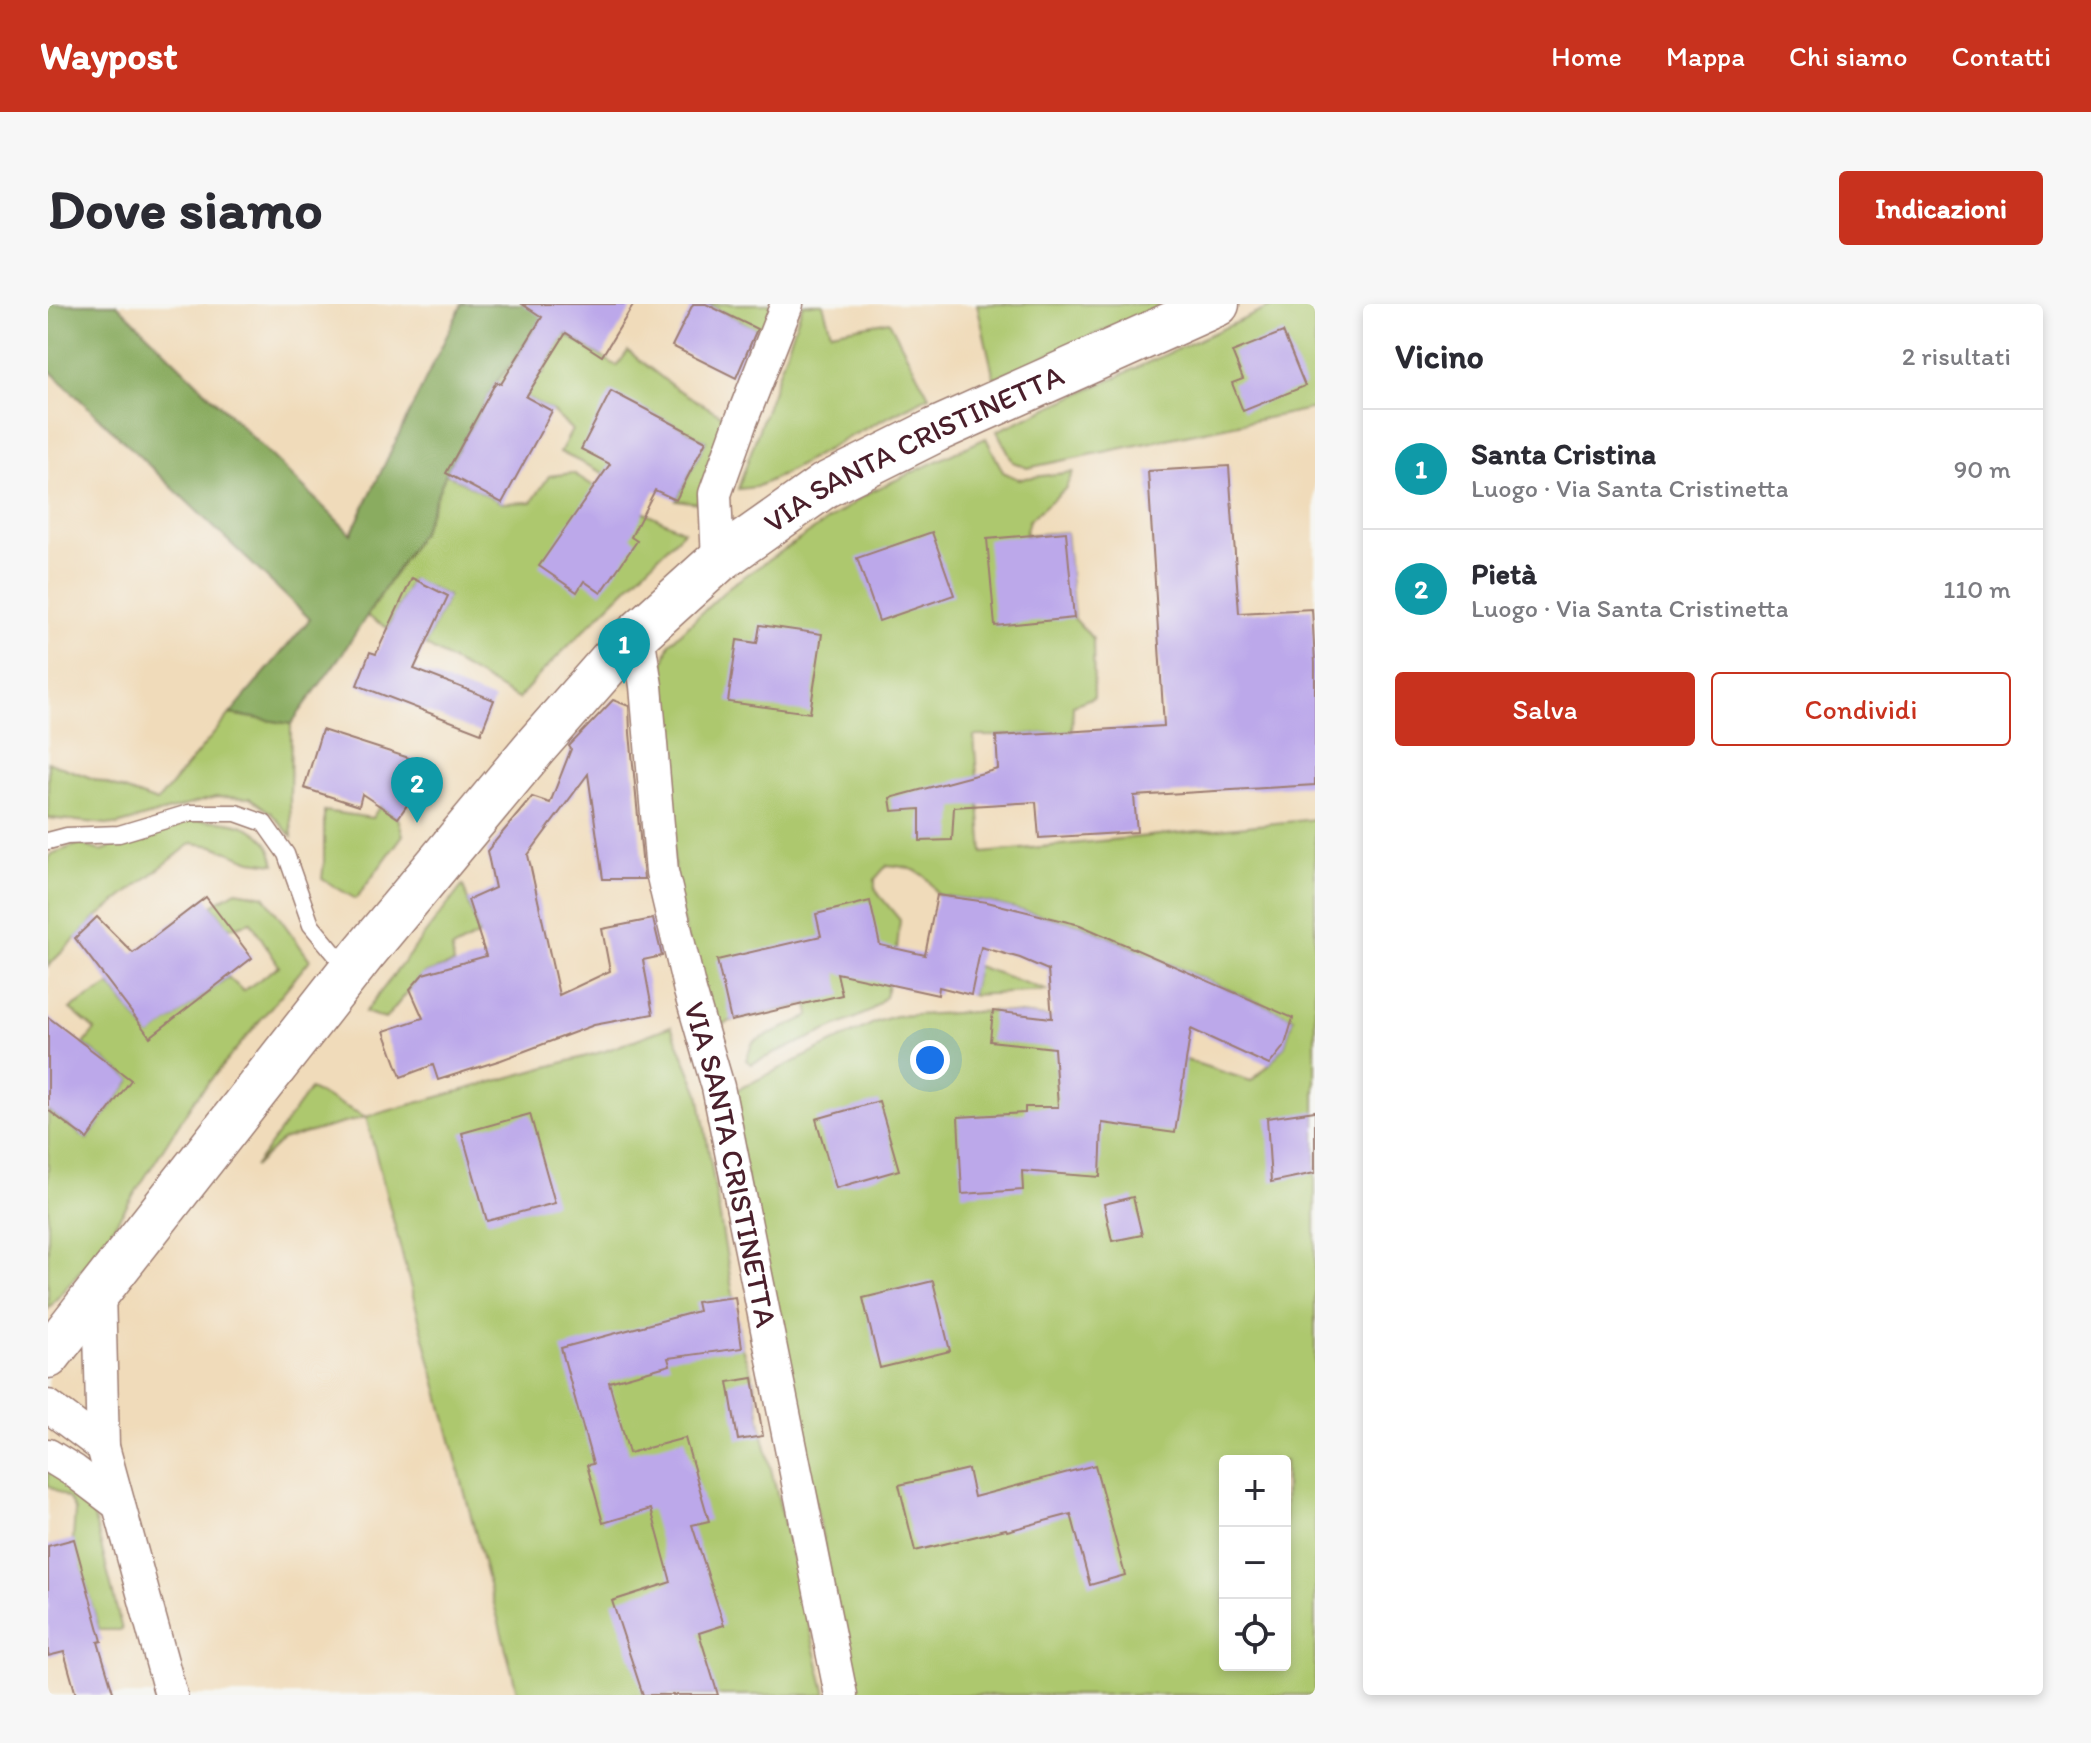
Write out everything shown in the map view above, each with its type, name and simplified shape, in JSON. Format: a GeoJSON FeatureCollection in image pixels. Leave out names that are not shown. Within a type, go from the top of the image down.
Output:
{"type":"FeatureCollection","features":[{"type":"Feature","properties":{"kind":"main road","name":"VIA SANTA CRISTINETTA"},"geometry":{"type":"LineString","coordinates":[[48,1356],[349,971],[536,746],[623,647],[718,561],[824,486],[936,430],[1217,304]]}},
{"type":"Feature","properties":{"kind":"street"},"geometry":{"type":"LineString","coordinates":[[718,561],[715,494],[787,304]]}},
{"type":"Feature","properties":{"kind":"street","name":"VIA SANTA CRISTINETTA"},"geometry":{"type":"LineString","coordinates":[[638,634],[646,686],[662,872],[690,991],[718,1087],[841,1695]]}},
{"type":"Feature","properties":{"kind":"street"},"geometry":{"type":"LineString","coordinates":[[99,1291],[103,1447],[171,1695]]}},
{"type":"Feature","properties":{"kind":"street"},"geometry":{"type":"LineString","coordinates":[[48,1406],[103,1447]]}},
{"type":"Feature","properties":{"kind":"street"},"geometry":{"type":"LineString","coordinates":[[48,1455],[119,1505]]}},
{"type":"Feature","properties":{"kind":"lane"},"geometry":{"type":"LineString","coordinates":[[48,841],[67,836],[119,834],[189,813],[236,813],[264,823],[286,854],[311,925],[349,971]]}},
{"type":"Feature","properties":{"kind":"green space"},"geometry":{"type":"Polygon","coordinates":[[[48,304],[117,304],[351,534],[462,304],[563,304],[594,328],[583,344],[541,320],[496,382],[446,473],[422,531],[342,654],[291,724],[230,714],[310,619],[48,369],[48,304]]]}},
{"type":"Feature","properties":{"kind":"green space"},"geometry":{"type":"Polygon","coordinates":[[[707,304],[777,304],[745,384],[736,378],[760,331],[707,304]]]}},
{"type":"Feature","properties":{"kind":"green space"},"geometry":{"type":"Polygon","coordinates":[[[803,304],[823,304],[831,332],[889,321],[929,396],[782,475],[756,487],[738,489],[803,304]]]}},
{"type":"Feature","properties":{"kind":"green space"},"geometry":{"type":"Polygon","coordinates":[[[977,304],[1165,304],[994,378],[977,304]]]}},
{"type":"Feature","properties":{"kind":"green space"},"geometry":{"type":"Polygon","coordinates":[[[1277,304],[1315,304],[1315,408],[1027,468],[1013,462],[997,431],[1277,304]]]}},
{"type":"Feature","properties":{"kind":"green space"},"geometry":{"type":"Polygon","coordinates":[[[565,334],[617,366],[628,351],[675,388],[726,418],[697,503],[676,500],[706,441],[646,410],[613,478],[560,452],[572,430],[552,411],[496,382],[516,358],[543,374],[565,334]]]}},
{"type":"Feature","properties":{"kind":"green space"},"geometry":{"type":"Polygon","coordinates":[[[986,438],[1003,472],[1018,479],[1073,472],[1065,489],[1029,520],[1025,535],[1066,532],[1074,618],[1093,639],[1094,697],[1073,705],[1072,732],[974,736],[983,853],[1315,819],[1315,1695],[856,1695],[728,1094],[876,1022],[895,1016],[993,1011],[1045,1017],[1078,1025],[1251,1081],[1285,1045],[1293,1018],[1081,925],[987,902],[937,895],[928,880],[918,872],[887,865],[875,879],[875,888],[900,920],[897,949],[885,997],[869,1012],[751,1064],[746,1060],[753,1042],[810,1016],[808,1004],[731,1021],[708,1030],[677,897],[661,709],[663,664],[670,643],[730,586],[870,492],[986,438]]]}},
{"type":"Feature","properties":{"kind":"green space"},"geometry":{"type":"Polygon","coordinates":[[[446,473],[502,503],[532,502],[549,476],[573,473],[605,493],[684,531],[518,699],[425,645],[448,596],[412,579],[388,628],[367,616],[422,531],[446,473]]]}},
{"type":"Feature","properties":{"kind":"green space"},"geometry":{"type":"Polygon","coordinates":[[[230,714],[291,724],[292,837],[271,813],[250,798],[216,797],[117,825],[48,818],[48,762],[157,802],[230,714]]]}},
{"type":"Feature","properties":{"kind":"green space"},"geometry":{"type":"Polygon","coordinates":[[[380,806],[398,818],[403,835],[356,899],[322,879],[324,811],[372,818],[380,806]]]}},
{"type":"Feature","properties":{"kind":"green space"},"geometry":{"type":"Polygon","coordinates":[[[183,820],[230,822],[252,830],[269,847],[275,864],[251,861],[213,846],[192,843],[97,917],[48,966],[48,858],[51,854],[79,844],[101,851],[183,820]]]}},
{"type":"Feature","properties":{"kind":"green space"},"geometry":{"type":"Polygon","coordinates":[[[463,885],[479,935],[452,949],[454,964],[423,974],[385,1019],[365,1012],[463,885]]]}},
{"type":"Feature","properties":{"kind":"green space"},"geometry":{"type":"Polygon","coordinates":[[[236,891],[264,896],[310,960],[194,1100],[102,1245],[48,1309],[48,1110],[87,1139],[131,1080],[84,1044],[95,1030],[70,1009],[110,985],[150,1036],[228,977],[243,991],[279,966],[251,922],[229,928],[212,905],[236,891]]]}},
{"type":"Feature","properties":{"kind":"green space"},"geometry":{"type":"Polygon","coordinates":[[[977,966],[1048,991],[971,995],[977,966]]]}},
{"type":"Feature","properties":{"kind":"green space"},"geometry":{"type":"Polygon","coordinates":[[[671,1026],[699,1093],[742,1348],[753,1378],[763,1436],[826,1695],[518,1695],[366,1117],[605,1051],[671,1026]]]}},
{"type":"Feature","properties":{"kind":"green space"},"geometry":{"type":"Polygon","coordinates":[[[310,1089],[366,1117],[282,1140],[254,1167],[310,1089]]]}},
{"type":"Feature","properties":{"kind":"green space"},"geometry":{"type":"Polygon","coordinates":[[[48,1470],[91,1505],[122,1630],[99,1630],[73,1539],[75,1511],[69,1499],[48,1485],[48,1470]]]}},
{"type":"Feature","properties":{"kind":"building"},"geometry":{"type":"Polygon","coordinates":[[[522,304],[634,304],[602,356],[566,333],[526,397],[552,411],[502,503],[446,473],[496,382],[501,384],[542,317],[522,304]]]}},
{"type":"Feature","properties":{"kind":"building"},"geometry":{"type":"Polygon","coordinates":[[[693,304],[706,304],[757,329],[736,378],[672,346],[693,304]]]}},
{"type":"Feature","properties":{"kind":"building"},"geometry":{"type":"Polygon","coordinates":[[[1283,332],[1305,386],[1243,411],[1232,383],[1243,379],[1232,352],[1283,332]]]}},
{"type":"Feature","properties":{"kind":"building"},"geometry":{"type":"Polygon","coordinates":[[[611,391],[706,441],[676,500],[655,490],[631,537],[637,541],[601,593],[584,581],[577,592],[539,566],[610,464],[581,449],[611,391]]]}},
{"type":"Feature","properties":{"kind":"building"},"geometry":{"type":"Polygon","coordinates":[[[1229,466],[1239,613],[1312,609],[1315,785],[1134,796],[1137,832],[1039,838],[1036,802],[954,807],[952,840],[920,841],[920,809],[892,811],[890,798],[998,769],[996,736],[1164,726],[1148,471],[1229,466]]]}},
{"type":"Feature","properties":{"kind":"building"},"geometry":{"type":"Polygon","coordinates":[[[932,532],[954,595],[879,621],[857,558],[932,532]]]}},
{"type":"Feature","properties":{"kind":"building"},"geometry":{"type":"Polygon","coordinates":[[[1066,532],[1074,618],[995,626],[987,539],[1066,532]]]}},
{"type":"Feature","properties":{"kind":"building"},"geometry":{"type":"Polygon","coordinates":[[[412,578],[448,596],[414,669],[494,700],[481,733],[357,685],[370,652],[376,654],[412,578]]]}},
{"type":"Feature","properties":{"kind":"building"},"geometry":{"type":"Polygon","coordinates":[[[760,625],[822,634],[810,713],[728,702],[737,640],[757,643],[760,625]]]}},
{"type":"Feature","properties":{"kind":"building"},"geometry":{"type":"Polygon","coordinates":[[[613,700],[629,706],[644,879],[603,879],[588,774],[528,855],[559,995],[610,971],[602,929],[653,919],[662,956],[643,960],[653,1014],[594,1025],[438,1080],[433,1065],[401,1077],[384,1031],[423,1018],[410,989],[423,974],[486,956],[468,900],[495,888],[487,851],[532,797],[550,803],[571,749],[569,746],[613,700]]]}},
{"type":"Feature","properties":{"kind":"building"},"geometry":{"type":"Polygon","coordinates":[[[322,730],[434,766],[398,818],[362,794],[359,806],[304,788],[322,730]]]}},
{"type":"Feature","properties":{"kind":"building"},"geometry":{"type":"Polygon","coordinates":[[[937,895],[987,902],[1080,925],[1293,1018],[1285,1045],[1269,1065],[1191,1029],[1175,1133],[1102,1123],[1100,1177],[1022,1171],[1023,1190],[962,1194],[958,1117],[1025,1113],[1025,1107],[1058,1107],[1054,1048],[990,1041],[993,1011],[1052,1018],[1048,970],[981,947],[971,995],[939,987],[938,995],[837,973],[842,995],[731,1021],[717,960],[821,936],[816,914],[870,901],[880,945],[925,955],[937,895]]]}},
{"type":"Feature","properties":{"kind":"building"},"geometry":{"type":"Polygon","coordinates":[[[206,897],[252,958],[150,1037],[75,938],[97,917],[133,953],[206,897]]]}},
{"type":"Feature","properties":{"kind":"building"},"geometry":{"type":"Polygon","coordinates":[[[48,1017],[131,1080],[87,1139],[48,1110],[48,1017]]]}},
{"type":"Feature","properties":{"kind":"building"},"geometry":{"type":"Polygon","coordinates":[[[879,1101],[899,1170],[836,1188],[816,1119],[879,1101]]]}},
{"type":"Feature","properties":{"kind":"building"},"geometry":{"type":"Polygon","coordinates":[[[1315,1111],[1315,1173],[1271,1182],[1267,1118],[1315,1111]]]}},
{"type":"Feature","properties":{"kind":"building"},"geometry":{"type":"Polygon","coordinates":[[[530,1114],[555,1203],[487,1221],[462,1133],[530,1114]]]}},
{"type":"Feature","properties":{"kind":"building"},"geometry":{"type":"Polygon","coordinates":[[[1133,1197],[1142,1235],[1112,1241],[1104,1204],[1133,1197]]]}},
{"type":"Feature","properties":{"kind":"building"},"geometry":{"type":"Polygon","coordinates":[[[933,1281],[950,1351],[880,1368],[863,1298],[933,1281]]]}},
{"type":"Feature","properties":{"kind":"building"},"geometry":{"type":"Polygon","coordinates":[[[735,1297],[742,1348],[668,1358],[670,1365],[609,1382],[629,1453],[685,1438],[709,1521],[692,1525],[724,1625],[699,1633],[718,1695],[643,1695],[612,1601],[671,1582],[651,1509],[603,1523],[587,1465],[593,1464],[561,1348],[698,1311],[696,1302],[735,1297]]]}},
{"type":"Feature","properties":{"kind":"building"},"geometry":{"type":"Polygon","coordinates":[[[753,1378],[763,1436],[738,1440],[728,1382],[753,1378]]]}},
{"type":"Feature","properties":{"kind":"building"},"geometry":{"type":"Polygon","coordinates":[[[1095,1465],[1125,1575],[1090,1585],[1071,1514],[915,1551],[899,1485],[968,1469],[974,1497],[1095,1465]]]}},
{"type":"Feature","properties":{"kind":"building"},"geometry":{"type":"Polygon","coordinates":[[[74,1539],[114,1695],[76,1695],[64,1652],[48,1656],[48,1546],[74,1539]]]}},
{"type":"Feature","properties":{"kind":"place","name":"Santa Cristina"},"geometry":{"type":"Point","coordinates":[624,684]}},
{"type":"Feature","properties":{"kind":"place","name":"Pietà"},"geometry":{"type":"Point","coordinates":[417,823]}}]}
